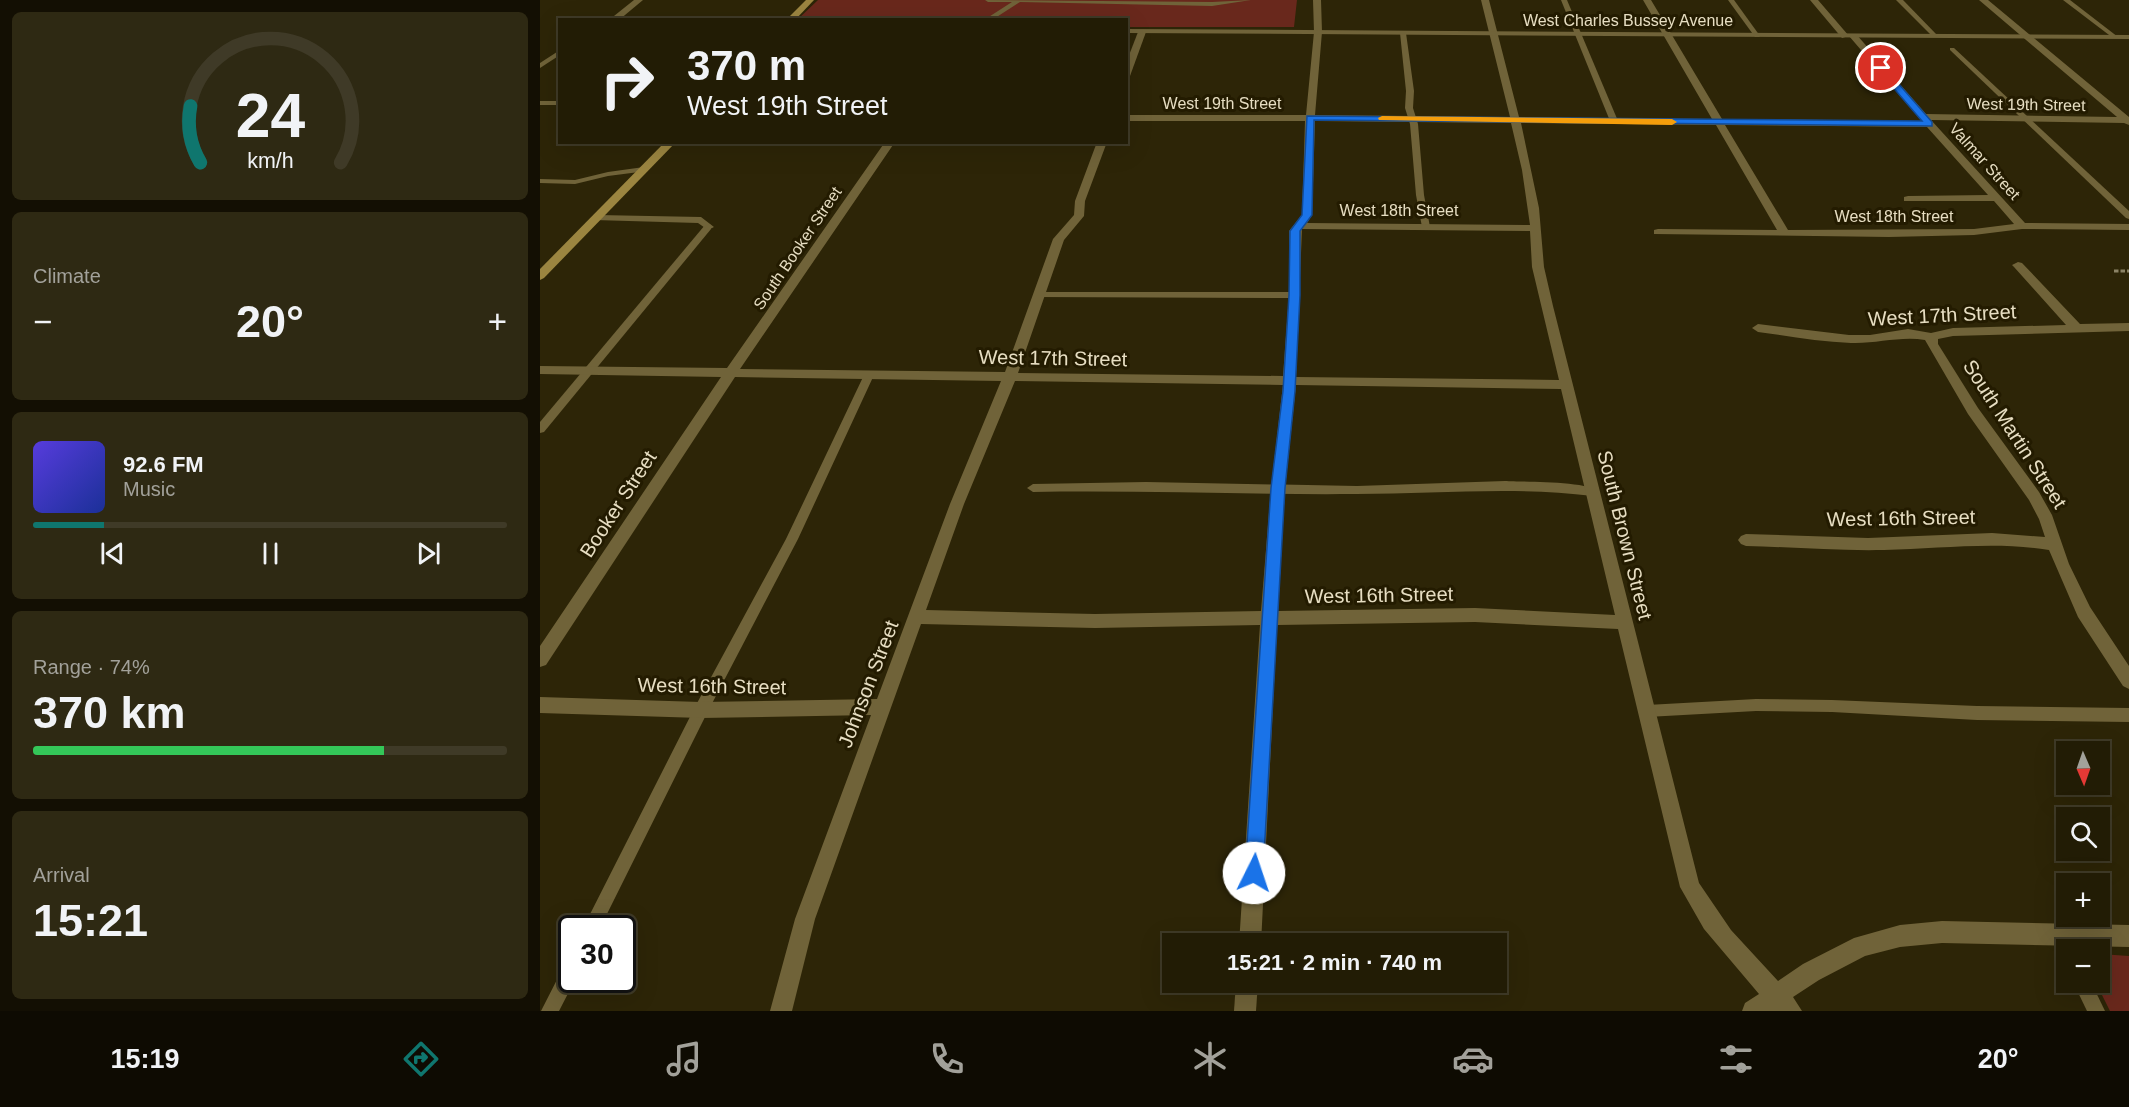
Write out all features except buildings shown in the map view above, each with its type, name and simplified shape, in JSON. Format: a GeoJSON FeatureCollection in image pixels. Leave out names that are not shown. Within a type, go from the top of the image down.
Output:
{"type":"FeatureCollection","features":[{"type":"Feature","properties":{"kind":"main road"},"geometry":{"type":"LineString","coordinates":[[792,18],[810,0]]}},
{"type":"Feature","properties":{"kind":"main road"},"geometry":{"type":"LineString","coordinates":[[540,276],[669,144]]}},
{"type":"Feature","properties":{"kind":"street"},"geometry":{"type":"LineString","coordinates":[[616,18],[639,0]]}},
{"type":"Feature","properties":{"kind":"street"},"geometry":{"type":"LineString","coordinates":[[1251,933],[1278,488],[1295,295],[1295,231],[1307,215],[1310,118],[1318,32],[1317,0]]}},
{"type":"Feature","properties":{"kind":"street","name":"South Brown Street"},"geometry":{"type":"LineString","coordinates":[[1485,0],[1527,170],[1534,208],[1538,267],[1565,385],[1690,887],[1703,913],[1721,938],[1784,1003]]}},
{"type":"Feature","properties":{"kind":"street"},"geometry":{"type":"LineString","coordinates":[[1647,0],[1783,231]]}},
{"type":"Feature","properties":{"kind":"street","name":"Valmar Street"},"geometry":{"type":"LineString","coordinates":[[1814,0],[2022,226]]}},
{"type":"Feature","properties":{"kind":"street"},"geometry":{"type":"LineString","coordinates":[[1983,0],[2128,120]]}},
{"type":"Feature","properties":{"kind":"street","name":"West Charles Bussey Avenue"},"geometry":{"type":"LineString","coordinates":[[1128,31],[2129,37]]}},
{"type":"Feature","properties":{"kind":"street"},"geometry":{"type":"LineString","coordinates":[[1128,70],[1142,32]]}},
{"type":"Feature","properties":{"kind":"street","name":"West 19th Street"},"geometry":{"type":"LineString","coordinates":[[1128,118],[1721,123],[2025,118],[2128,120]]}},
{"type":"Feature","properties":{"kind":"street","name":"South Booker Street"},"geometry":{"type":"LineString","coordinates":[[732,373],[889,144]]}},
{"type":"Feature","properties":{"kind":"street","name":"Johnson Street"},"geometry":{"type":"LineString","coordinates":[[781,1011],[805,919],[918,618],[957,504],[998,409],[1059,239],[1079,216],[1080,201],[1101,144]]}},
{"type":"Feature","properties":{"kind":"street"},"geometry":{"type":"LineString","coordinates":[[1908,199],[1996,198]]}},
{"type":"Feature","properties":{"kind":"street"},"geometry":{"type":"LineString","coordinates":[[598,218],[701,220],[708,227]]}},
{"type":"Feature","properties":{"kind":"street","name":"West 18th Street"},"geometry":{"type":"LineString","coordinates":[[1299,226],[1534,228]]}},
{"type":"Feature","properties":{"kind":"street","name":"West 18th Street"},"geometry":{"type":"LineString","coordinates":[[1658,232],[1783,231],[1889,234],[1974,232],[2022,226],[2129,227]]}},
{"type":"Feature","properties":{"kind":"street"},"geometry":{"type":"LineString","coordinates":[[2018,266],[2077,329]]}},
{"type":"Feature","properties":{"kind":"street","name":"West 17th Street"},"geometry":{"type":"LineString","coordinates":[[1758,328],[1850,339],[1870,339],[1908,333],[1931,337],[1953,332],[2129,327]]}},
{"type":"Feature","properties":{"kind":"street","name":"South Martin Street"},"geometry":{"type":"LineString","coordinates":[[1931,337],[1932,344],[1973,411],[2034,496],[2047,519],[2061,564],[2084,612],[2129,681]]}},
{"type":"Feature","properties":{"kind":"street","name":"West 17th Street"},"geometry":{"type":"LineString","coordinates":[[540,370],[1565,385]]}},
{"type":"Feature","properties":{"kind":"street","name":"Booker Street"},"geometry":{"type":"LineString","coordinates":[[540,660],[699,419],[732,373]]}},
{"type":"Feature","properties":{"kind":"street","name":"West 16th Street"},"geometry":{"type":"LineString","coordinates":[[1746,540],[1884,544],[1993,539],[2034,541],[2056,546]]}},
{"type":"Feature","properties":{"kind":"street","name":"West 16th Street"},"geometry":{"type":"LineString","coordinates":[[918,618],[1095,621],[1475,615],[1624,622]]}},
{"type":"Feature","properties":{"kind":"street","name":"West 16th Street"},"geometry":{"type":"LineString","coordinates":[[540,705],[701,710],[883,707]]}},
{"type":"Feature","properties":{"kind":"street"},"geometry":{"type":"LineString","coordinates":[[1753,1011],[1784,1003],[1811,972],[1862,946],[1900,936],[1942,932],[2129,936]]}},
{"type":"Feature","properties":{"kind":"street"},"geometry":{"type":"LineString","coordinates":[[1245,1011],[1246,993]]}},
{"type":"Feature","properties":{"kind":"lane"},"geometry":{"type":"LineString","coordinates":[[988,0],[1229,4],[1248,0]]}},
{"type":"Feature","properties":{"kind":"lane"},"geometry":{"type":"LineString","coordinates":[[1564,0],[1614,121]]}},
{"type":"Feature","properties":{"kind":"lane"},"geometry":{"type":"LineString","coordinates":[[1731,0],[1757,36]]}},
{"type":"Feature","properties":{"kind":"lane"},"geometry":{"type":"LineString","coordinates":[[1899,0],[1935,36]]}},
{"type":"Feature","properties":{"kind":"lane"},"geometry":{"type":"LineString","coordinates":[[2066,0],[2115,37]]}},
{"type":"Feature","properties":{"kind":"lane"},"geometry":{"type":"LineString","coordinates":[[990,18],[1019,1]]}},
{"type":"Feature","properties":{"kind":"lane"},"geometry":{"type":"LineString","coordinates":[[1403,33],[1410,90],[1408,108],[1414,124],[1420,195],[1426,227]]}},
{"type":"Feature","properties":{"kind":"lane"},"geometry":{"type":"LineString","coordinates":[[1953,50],[2129,216]]}},
{"type":"Feature","properties":{"kind":"lane"},"geometry":{"type":"LineString","coordinates":[[540,66],[558,53]]}},
{"type":"Feature","properties":{"kind":"lane"},"geometry":{"type":"LineString","coordinates":[[540,103],[558,103]]}},
{"type":"Feature","properties":{"kind":"lane"},"geometry":{"type":"LineString","coordinates":[[540,181],[575,182],[601,175],[644,169]]}},
{"type":"Feature","properties":{"kind":"lane"},"geometry":{"type":"LineString","coordinates":[[540,429],[708,227]]}},
{"type":"Feature","properties":{"kind":"lane"},"geometry":{"type":"LineString","coordinates":[[1038,295],[1295,295]]}},
{"type":"Feature","properties":{"kind":"lane"},"geometry":{"type":"LineString","coordinates":[[598,915],[701,710],[792,539],[869,375]]}},
{"type":"Feature","properties":{"kind":"lane"},"geometry":{"type":"LineString","coordinates":[[1033,488],[1354,490],[1482,486],[1574,489],[1593,492]]}},
{"type":"Feature","properties":{"kind":"lane"},"geometry":{"type":"LineString","coordinates":[[1647,711],[1767,705],[1967,713],[2129,715]]}},
{"type":"Feature","properties":{"kind":"lane"},"geometry":{"type":"LineString","coordinates":[[2057,934],[2060,939]]}},
{"type":"Feature","properties":{"kind":"lane"},"geometry":{"type":"LineString","coordinates":[[550,1011],[559,993]]}},
{"type":"Feature","properties":{"kind":"lane"},"geometry":{"type":"LineString","coordinates":[[2087,993],[2096,1011]]}},
{"type":"Feature","properties":{"kind":"path"},"geometry":{"type":"LineString","coordinates":[[2114,271],[2129,271]]}},
{"type":"Feature","properties":{"kind":"shaded area"},"geometry":{"type":"Polygon","coordinates":[[[818,0],[1297,0],[1294,27],[1128,27],[1128,18],[799,18],[818,0]]]}},
{"type":"Feature","properties":{"kind":"shaded area"},"geometry":{"type":"Polygon","coordinates":[[[2110,955],[2129,956],[2129,1011],[2110,1011],[2101,993],[2110,993],[2110,955]]]}},
{"type":"Feature","properties":{"kind":"slow traffic"},"geometry":{"type":"LineString","coordinates":[[1382,118],[1672,122]]}},
{"type":"Feature","properties":{"kind":"route"},"geometry":{"type":"LineString","coordinates":[[1254,873],[1278,488],[1289,391],[1295,295],[1295,231],[1307,215],[1310,118],[1929,124],[1881,68]]}}]}
